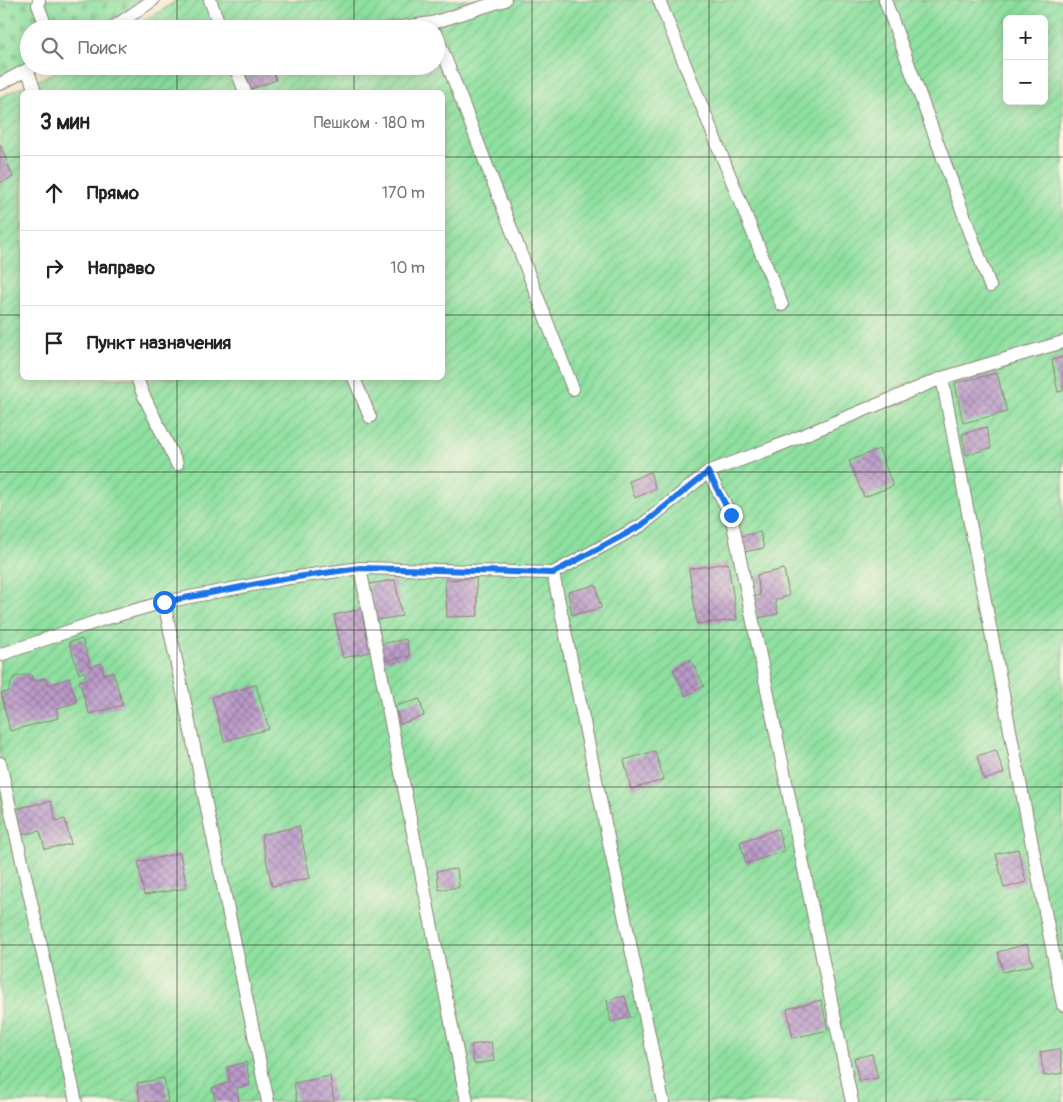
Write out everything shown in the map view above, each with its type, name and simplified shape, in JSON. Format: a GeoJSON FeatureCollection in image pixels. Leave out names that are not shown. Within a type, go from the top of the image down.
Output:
{"type":"FeatureCollection","features":[{"type":"Feature","properties":{"kind":"lane"},"geometry":{"type":"LineString","coordinates":[[39,0],[38,5],[44,20]]}},
{"type":"Feature","properties":{"kind":"lane"},"geometry":{"type":"LineString","coordinates":[[124,20],[153,0]]}},
{"type":"Feature","properties":{"kind":"lane"},"geometry":{"type":"LineString","coordinates":[[210,0],[218,20]]}},
{"type":"Feature","properties":{"kind":"lane"},"geometry":{"type":"LineString","coordinates":[[445,25],[505,0]]}},
{"type":"Feature","properties":{"kind":"lane"},"geometry":{"type":"LineString","coordinates":[[659,0],[782,305]]}},
{"type":"Feature","properties":{"kind":"lane"},"geometry":{"type":"LineString","coordinates":[[885,0],[990,286]]}},
{"type":"Feature","properties":{"kind":"lane"},"geometry":{"type":"LineString","coordinates":[[445,57],[573,389]]}},
{"type":"Feature","properties":{"kind":"lane"},"geometry":{"type":"LineString","coordinates":[[0,84],[20,74]]}},
{"type":"Feature","properties":{"kind":"lane"},"geometry":{"type":"LineString","coordinates":[[32,75],[35,90]]}},
{"type":"Feature","properties":{"kind":"lane"},"geometry":{"type":"LineString","coordinates":[[238,75],[244,90]]}},
{"type":"Feature","properties":{"kind":"lane"},"geometry":{"type":"LineString","coordinates":[[0,654],[101,620],[164,602],[283,579],[360,568],[553,573],[642,525],[708,472],[770,449],[942,378],[1063,342]]}},
{"type":"Feature","properties":{"kind":"lane"},"geometry":{"type":"LineString","coordinates":[[942,378],[1063,1005]]}},
{"type":"Feature","properties":{"kind":"lane"},"geometry":{"type":"LineString","coordinates":[[138,380],[177,464]]}},
{"type":"Feature","properties":{"kind":"lane"},"geometry":{"type":"LineString","coordinates":[[355,380],[370,417]]}},
{"type":"Feature","properties":{"kind":"lane"},"geometry":{"type":"LineString","coordinates":[[708,472],[731,515],[852,1102]]}},
{"type":"Feature","properties":{"kind":"lane"},"geometry":{"type":"LineString","coordinates":[[360,568],[467,1102]]}},
{"type":"Feature","properties":{"kind":"lane"},"geometry":{"type":"LineString","coordinates":[[553,573],[663,1102]]}},
{"type":"Feature","properties":{"kind":"lane"},"geometry":{"type":"LineString","coordinates":[[164,602],[268,1102]]}},
{"type":"Feature","properties":{"kind":"lane"},"geometry":{"type":"LineString","coordinates":[[0,764],[76,1102]]}},
{"type":"Feature","properties":{"kind":"green space"},"geometry":{"type":"Polygon","coordinates":[[[0,0],[143,0],[115,20],[20,20],[20,70],[0,80],[0,0]]]}},
{"type":"Feature","properties":{"kind":"green space"},"geometry":{"type":"Polygon","coordinates":[[[178,0],[1063,0],[1063,1102],[0,1102],[0,97],[49,75],[445,75],[445,20],[146,20],[178,0]]]}},
{"type":"Feature","properties":{"kind":"building"},"geometry":{"type":"Polygon","coordinates":[[[246,75],[275,75],[276,80],[251,89],[246,75]]]}},
{"type":"Feature","properties":{"kind":"building"},"geometry":{"type":"Polygon","coordinates":[[[0,144],[13,177],[0,183],[0,144]]]}},
{"type":"Feature","properties":{"kind":"building"},"geometry":{"type":"Polygon","coordinates":[[[1063,357],[1063,391],[1058,392],[1052,360],[1063,357]]]}},
{"type":"Feature","properties":{"kind":"building"},"geometry":{"type":"Polygon","coordinates":[[[997,373],[1007,412],[963,423],[955,383],[997,373]]]}},
{"type":"Feature","properties":{"kind":"building"},"geometry":{"type":"Polygon","coordinates":[[[986,427],[991,448],[966,455],[962,434],[986,427]]]}},
{"type":"Feature","properties":{"kind":"building"},"geometry":{"type":"Polygon","coordinates":[[[879,449],[893,486],[864,497],[849,461],[879,449]]]}},
{"type":"Feature","properties":{"kind":"building"},"geometry":{"type":"Polygon","coordinates":[[[650,472],[656,489],[635,498],[629,481],[650,472]]]}},
{"type":"Feature","properties":{"kind":"building"},"geometry":{"type":"Polygon","coordinates":[[[760,532],[764,548],[744,552],[741,536],[760,532]]]}},
{"type":"Feature","properties":{"kind":"building"},"geometry":{"type":"Polygon","coordinates":[[[728,563],[737,620],[697,624],[689,569],[728,563]]]}},
{"type":"Feature","properties":{"kind":"building"},"geometry":{"type":"Polygon","coordinates":[[[784,569],[789,596],[775,600],[778,614],[758,618],[754,597],[760,595],[757,575],[784,569]]]}},
{"type":"Feature","properties":{"kind":"building"},"geometry":{"type":"Polygon","coordinates":[[[476,578],[478,616],[447,617],[445,580],[476,578]]]}},
{"type":"Feature","properties":{"kind":"building"},"geometry":{"type":"Polygon","coordinates":[[[395,580],[402,616],[376,620],[369,584],[395,580]]]}},
{"type":"Feature","properties":{"kind":"building"},"geometry":{"type":"Polygon","coordinates":[[[596,585],[601,608],[572,615],[568,592],[596,585]]]}},
{"type":"Feature","properties":{"kind":"building"},"geometry":{"type":"Polygon","coordinates":[[[361,609],[370,652],[343,658],[334,615],[361,609]]]}},
{"type":"Feature","properties":{"kind":"building"},"geometry":{"type":"Polygon","coordinates":[[[82,639],[91,667],[101,663],[104,674],[113,672],[123,705],[89,714],[79,681],[87,679],[84,671],[79,674],[69,642],[82,639]]]}},
{"type":"Feature","properties":{"kind":"building"},"geometry":{"type":"Polygon","coordinates":[[[406,639],[410,656],[384,661],[381,644],[406,639]]]}},
{"type":"Feature","properties":{"kind":"building"},"geometry":{"type":"Polygon","coordinates":[[[691,660],[704,686],[686,696],[673,670],[691,660]]]}},
{"type":"Feature","properties":{"kind":"building"},"geometry":{"type":"Polygon","coordinates":[[[30,674],[34,681],[45,678],[49,685],[69,678],[77,702],[56,709],[58,718],[10,731],[1,693],[8,692],[14,677],[30,674]]]}},
{"type":"Feature","properties":{"kind":"building"},"geometry":{"type":"Polygon","coordinates":[[[256,685],[269,729],[224,741],[212,697],[256,685]]]}},
{"type":"Feature","properties":{"kind":"building"},"geometry":{"type":"Polygon","coordinates":[[[420,699],[424,716],[400,724],[395,706],[420,699]]]}},
{"type":"Feature","properties":{"kind":"building"},"geometry":{"type":"Polygon","coordinates":[[[996,750],[1004,773],[984,780],[977,756],[996,750]]]}},
{"type":"Feature","properties":{"kind":"building"},"geometry":{"type":"Polygon","coordinates":[[[655,751],[664,780],[631,789],[624,760],[655,751]]]}},
{"type":"Feature","properties":{"kind":"building"},"geometry":{"type":"Polygon","coordinates":[[[51,801],[56,821],[65,819],[71,844],[45,849],[40,831],[21,835],[15,809],[51,801]]]}},
{"type":"Feature","properties":{"kind":"building"},"geometry":{"type":"Polygon","coordinates":[[[299,826],[310,878],[272,886],[261,835],[299,826]]]}},
{"type":"Feature","properties":{"kind":"building"},"geometry":{"type":"Polygon","coordinates":[[[778,829],[784,851],[746,864],[740,842],[778,829]]]}},
{"type":"Feature","properties":{"kind":"building"},"geometry":{"type":"Polygon","coordinates":[[[1018,849],[1026,882],[1004,888],[996,854],[1018,849]]]}},
{"type":"Feature","properties":{"kind":"building"},"geometry":{"type":"Polygon","coordinates":[[[180,853],[187,888],[144,895],[138,862],[180,853]]]}},
{"type":"Feature","properties":{"kind":"building"},"geometry":{"type":"Polygon","coordinates":[[[457,869],[459,887],[439,890],[437,871],[457,869]]]}},
{"type":"Feature","properties":{"kind":"building"},"geometry":{"type":"Polygon","coordinates":[[[1027,944],[1033,965],[1003,972],[998,952],[1027,944]]]}},
{"type":"Feature","properties":{"kind":"building"},"geometry":{"type":"Polygon","coordinates":[[[625,996],[630,1017],[611,1022],[607,1000],[625,996]]]}},
{"type":"Feature","properties":{"kind":"building"},"geometry":{"type":"Polygon","coordinates":[[[821,1000],[828,1030],[793,1038],[787,1009],[821,1000]]]}},
{"type":"Feature","properties":{"kind":"building"},"geometry":{"type":"Polygon","coordinates":[[[491,1042],[494,1061],[474,1064],[471,1045],[491,1042]]]}},
{"type":"Feature","properties":{"kind":"building"},"geometry":{"type":"Polygon","coordinates":[[[1059,1049],[1063,1073],[1044,1076],[1040,1052],[1059,1049]]]}},
{"type":"Feature","properties":{"kind":"building"},"geometry":{"type":"Polygon","coordinates":[[[872,1054],[878,1078],[859,1081],[854,1058],[872,1054]]]}},
{"type":"Feature","properties":{"kind":"building"},"geometry":{"type":"Polygon","coordinates":[[[246,1062],[250,1085],[237,1088],[239,1102],[216,1102],[212,1088],[230,1082],[227,1067],[246,1062]]]}},
{"type":"Feature","properties":{"kind":"building"},"geometry":{"type":"Polygon","coordinates":[[[330,1076],[334,1102],[297,1102],[294,1083],[330,1076]]]}},
{"type":"Feature","properties":{"kind":"building"},"geometry":{"type":"Polygon","coordinates":[[[164,1078],[168,1102],[140,1102],[137,1083],[164,1078]]]}},
{"type":"Feature","properties":{"kind":"route"},"geometry":{"type":"LineString","coordinates":[[164,602],[283,579],[360,568],[553,573],[642,525],[708,472],[731,515]]}}]}
